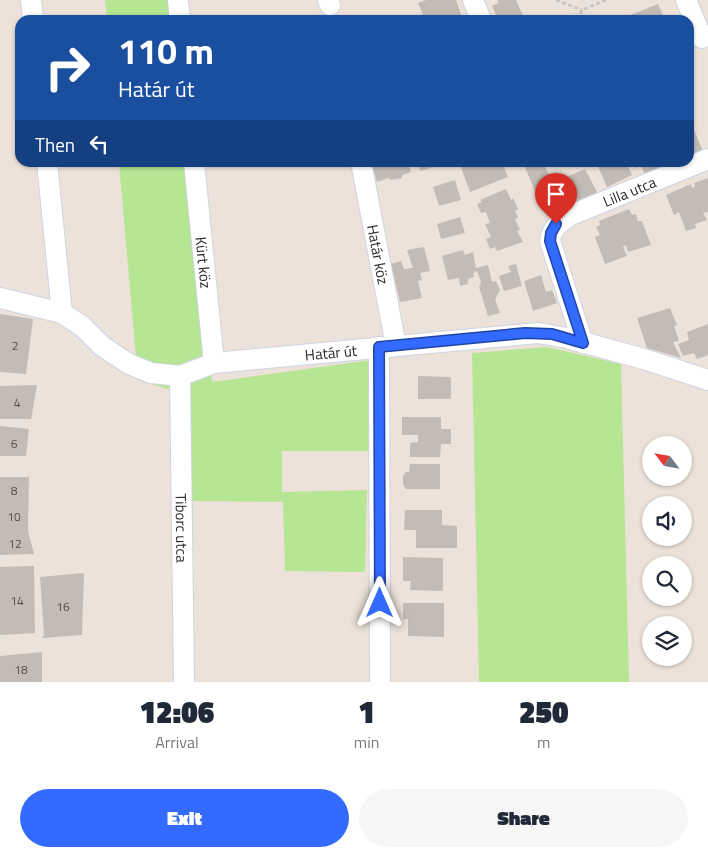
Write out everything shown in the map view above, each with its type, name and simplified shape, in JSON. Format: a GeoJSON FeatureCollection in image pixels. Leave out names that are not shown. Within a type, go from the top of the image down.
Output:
{"type":"FeatureCollection","features":[{"type":"Feature","properties":{"kind":"street"},"geometry":{"type":"LineString","coordinates":[[31,0],[32,15]]}},
{"type":"Feature","properties":{"kind":"street"},"geometry":{"type":"LineString","coordinates":[[178,0],[180,15]]}},
{"type":"Feature","properties":{"kind":"street"},"geometry":{"type":"LineString","coordinates":[[473,0],[479,15]]}},
{"type":"Feature","properties":{"kind":"street"},"geometry":{"type":"LineString","coordinates":[[686,0],[692,15]]}},
{"type":"Feature","properties":{"kind":"street"},"geometry":{"type":"LineString","coordinates":[[694,19],[702,38]]}},
{"type":"Feature","properties":{"kind":"street","name":"Lilla utca"},"geometry":{"type":"LineString","coordinates":[[694,164],[708,158]]}},
{"type":"Feature","properties":{"kind":"street"},"geometry":{"type":"LineString","coordinates":[[47,167],[62,313]]}},
{"type":"Feature","properties":{"kind":"street","name":"Kürt köz"},"geometry":{"type":"LineString","coordinates":[[194,167],[214,363]]}},
{"type":"Feature","properties":{"kind":"street","name":"Határ köz"},"geometry":{"type":"LineString","coordinates":[[362,167],[388,346],[380,682]]}},
{"type":"Feature","properties":{"kind":"street","name":"Lilla utca"},"geometry":{"type":"LineString","coordinates":[[583,343],[550,241],[551,233],[556,224],[687,167]]}},
{"type":"Feature","properties":{"kind":"street","name":"Határ út"},"geometry":{"type":"LineString","coordinates":[[0,298],[62,313],[82,326],[102,346],[130,364],[151,373],[180,376],[214,363],[525,333],[552,334],[644,359],[708,380]]}},
{"type":"Feature","properties":{"kind":"street","name":"Tiborc utca"},"geometry":{"type":"LineString","coordinates":[[180,376],[184,682]]}},
{"type":"Feature","properties":{"kind":"path"},"geometry":{"type":"LineString","coordinates":[[556,0],[582,10],[606,0]]}},
{"type":"Feature","properties":{"kind":"path"},"geometry":{"type":"LineString","coordinates":[[580,15],[582,10]]}},
{"type":"Feature","properties":{"kind":"green space"},"geometry":{"type":"Polygon","coordinates":[[[105,0],[174,0],[176,15],[106,15],[105,0]]]}},
{"type":"Feature","properties":{"kind":"green space"},"geometry":{"type":"Polygon","coordinates":[[[119,167],[190,167],[212,382],[371,360],[372,451],[282,451],[282,492],[367,490],[365,572],[285,571],[283,502],[190,501],[187,395],[138,380],[119,167]]]}},
{"type":"Feature","properties":{"kind":"green space"},"geometry":{"type":"Polygon","coordinates":[[[547,347],[621,364],[629,682],[479,682],[472,353],[547,347]]]}},
{"type":"Feature","properties":{"kind":"building"},"geometry":{"type":"Polygon","coordinates":[[[426,0],[456,0],[461,15],[423,15],[418,3],[426,0]]]}},
{"type":"Feature","properties":{"kind":"building"},"geometry":{"type":"Polygon","coordinates":[[[497,0],[516,0],[523,15],[496,15],[492,6],[499,3],[497,0]]]}},
{"type":"Feature","properties":{"kind":"building"},"geometry":{"type":"Polygon","coordinates":[[[658,4],[663,15],[630,15],[658,4]]]}},
{"type":"Feature","properties":{"kind":"building"},"geometry":{"type":"Polygon","coordinates":[[[694,130],[703,151],[694,154],[694,130]]]}},
{"type":"Feature","properties":{"kind":"building"},"geometry":{"type":"Polygon","coordinates":[[[372,167],[410,167],[411,172],[402,175],[402,178],[391,180],[388,178],[377,182],[372,167]]]}},
{"type":"Feature","properties":{"kind":"building"},"geometry":{"type":"Polygon","coordinates":[[[419,167],[433,167],[420,171],[419,167]]]}},
{"type":"Feature","properties":{"kind":"building"},"geometry":{"type":"Polygon","coordinates":[[[461,167],[504,167],[508,177],[470,192],[461,167]]]}},
{"type":"Feature","properties":{"kind":"building"},"geometry":{"type":"Polygon","coordinates":[[[525,167],[546,167],[554,190],[537,196],[525,167]]]}},
{"type":"Feature","properties":{"kind":"building"},"geometry":{"type":"Polygon","coordinates":[[[598,167],[628,167],[632,175],[607,187],[598,167]]]}},
{"type":"Feature","properties":{"kind":"building"},"geometry":{"type":"Polygon","coordinates":[[[642,167],[664,167],[644,174],[642,167]]]}},
{"type":"Feature","properties":{"kind":"building"},"geometry":{"type":"Polygon","coordinates":[[[585,169],[597,192],[574,203],[562,179],[585,169]]]}},
{"type":"Feature","properties":{"kind":"building"},"geometry":{"type":"Polygon","coordinates":[[[708,178],[708,212],[703,213],[707,220],[695,224],[696,228],[686,231],[679,212],[674,215],[666,195],[691,184],[692,188],[695,187],[694,183],[708,178]]]}},
{"type":"Feature","properties":{"kind":"building"},"geometry":{"type":"Polygon","coordinates":[[[455,180],[461,200],[439,206],[433,187],[455,180]]]}},
{"type":"Feature","properties":{"kind":"building"},"geometry":{"type":"Polygon","coordinates":[[[506,189],[518,209],[515,211],[518,218],[515,219],[520,230],[517,231],[523,242],[497,251],[495,247],[490,249],[486,239],[491,237],[485,224],[490,223],[486,212],[481,213],[477,204],[482,202],[480,200],[506,189]]]}},
{"type":"Feature","properties":{"kind":"building"},"geometry":{"type":"Polygon","coordinates":[[[629,209],[632,215],[636,214],[638,221],[642,221],[651,245],[628,252],[626,245],[623,247],[627,256],[605,264],[595,237],[600,235],[596,227],[600,225],[599,221],[629,209]]]}},
{"type":"Feature","properties":{"kind":"building"},"geometry":{"type":"Polygon","coordinates":[[[460,217],[465,233],[441,239],[437,224],[460,217]]]}},
{"type":"Feature","properties":{"kind":"building"},"geometry":{"type":"Polygon","coordinates":[[[424,247],[430,271],[420,273],[422,280],[418,281],[422,298],[400,302],[391,264],[401,261],[404,269],[413,268],[407,250],[424,247]]]}},
{"type":"Feature","properties":{"kind":"building"},"geometry":{"type":"Polygon","coordinates":[[[463,250],[465,255],[473,252],[476,268],[488,265],[492,282],[496,281],[500,290],[495,299],[500,313],[488,316],[479,287],[481,282],[477,271],[473,273],[474,277],[468,279],[468,284],[460,286],[459,278],[448,280],[442,256],[463,250]]]}},
{"type":"Feature","properties":{"kind":"building"},"geometry":{"type":"Polygon","coordinates":[[[516,264],[522,286],[504,291],[499,276],[511,272],[508,266],[516,264]]]}},
{"type":"Feature","properties":{"kind":"building"},"geometry":{"type":"Polygon","coordinates":[[[541,275],[546,292],[552,290],[557,303],[533,311],[524,281],[541,275]]]}},
{"type":"Feature","properties":{"kind":"building"},"geometry":{"type":"Polygon","coordinates":[[[670,308],[677,325],[674,326],[679,341],[673,342],[681,358],[647,348],[637,318],[670,308]]]}},
{"type":"Feature","properties":{"kind":"building"},"geometry":{"type":"Polygon","coordinates":[[[0,314],[33,319],[26,374],[0,372],[0,314]]]}},
{"type":"Feature","properties":{"kind":"building"},"geometry":{"type":"Polygon","coordinates":[[[708,324],[708,355],[697,359],[694,353],[683,356],[678,344],[689,340],[687,332],[708,324]]]}},
{"type":"Feature","properties":{"kind":"building"},"geometry":{"type":"Polygon","coordinates":[[[418,376],[451,377],[451,399],[418,399],[418,376]]]}},
{"type":"Feature","properties":{"kind":"building"},"geometry":{"type":"Polygon","coordinates":[[[37,385],[31,419],[0,419],[0,386],[37,385]]]}},
{"type":"Feature","properties":{"kind":"building"},"geometry":{"type":"Polygon","coordinates":[[[402,417],[441,417],[441,429],[451,429],[451,444],[441,444],[440,457],[410,457],[410,443],[418,442],[418,435],[402,435],[402,417]]]}},
{"type":"Feature","properties":{"kind":"building"},"geometry":{"type":"Polygon","coordinates":[[[0,426],[29,429],[26,456],[0,456],[0,426]]]}},
{"type":"Feature","properties":{"kind":"building"},"geometry":{"type":"Polygon","coordinates":[[[410,464],[440,464],[440,489],[406,489],[403,485],[403,476],[406,472],[409,472],[410,464]]]}},
{"type":"Feature","properties":{"kind":"building"},"geometry":{"type":"Polygon","coordinates":[[[0,477],[29,477],[28,531],[34,554],[0,555],[0,477]]]}},
{"type":"Feature","properties":{"kind":"building"},"geometry":{"type":"Polygon","coordinates":[[[405,510],[442,510],[442,525],[457,526],[457,548],[416,548],[416,530],[404,530],[405,510]]]}},
{"type":"Feature","properties":{"kind":"building"},"geometry":{"type":"Polygon","coordinates":[[[403,557],[443,558],[443,591],[410,590],[411,581],[403,581],[403,557]]]}},
{"type":"Feature","properties":{"kind":"building"},"geometry":{"type":"Polygon","coordinates":[[[34,566],[35,633],[0,635],[0,567],[34,566]]]}},
{"type":"Feature","properties":{"kind":"building"},"geometry":{"type":"Polygon","coordinates":[[[84,573],[82,635],[42,638],[44,635],[40,577],[84,573]]]}},
{"type":"Feature","properties":{"kind":"building"},"geometry":{"type":"Polygon","coordinates":[[[403,603],[444,603],[444,637],[408,636],[408,619],[403,619],[403,603]]]}},
{"type":"Feature","properties":{"kind":"building"},"geometry":{"type":"Polygon","coordinates":[[[42,652],[42,682],[0,682],[0,656],[42,652]]]}},
{"type":"Feature","properties":{"kind":"route"},"geometry":{"type":"LineString","coordinates":[[380,603],[379,347],[525,333],[552,334],[583,343],[550,241],[551,233],[556,224]]}}]}
